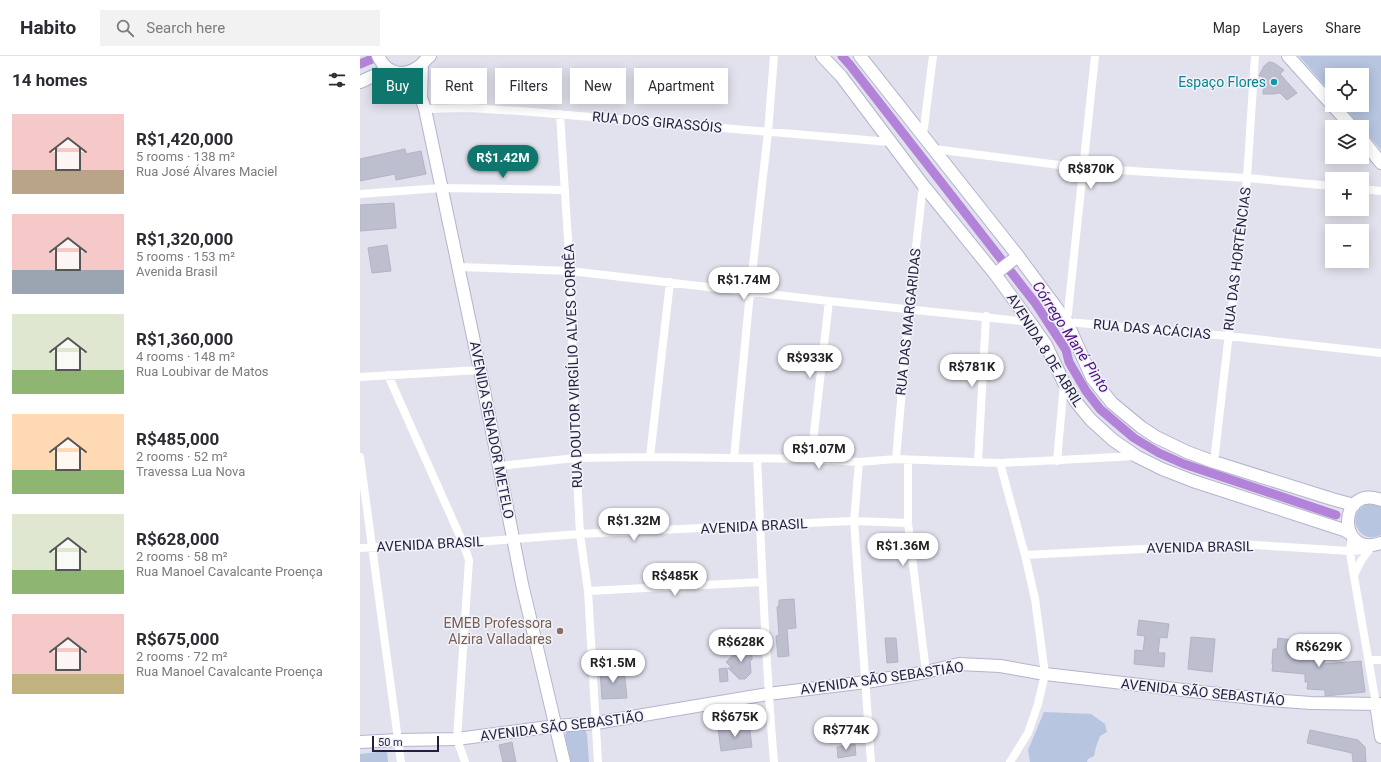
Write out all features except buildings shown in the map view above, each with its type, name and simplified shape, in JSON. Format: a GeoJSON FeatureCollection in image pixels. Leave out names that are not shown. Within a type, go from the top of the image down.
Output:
{"type":"FeatureCollection","features":[{"type":"Feature","properties":{"kind":"main road"},"geometry":{"type":"LineString","coordinates":[[378,56],[388,68]]}},
{"type":"Feature","properties":{"kind":"main road","name":"AVENIDA 8 DE ABRIL"},"geometry":{"type":"LineString","coordinates":[[822,56],[841,76],[923,185],[999,272],[1046,345],[1064,383],[1076,402],[1091,420],[1113,440],[1136,456],[1162,469],[1193,481],[1344,530],[1362,544],[1377,544]]}},
{"type":"Feature","properties":{"kind":"main road","name":"AVENIDA 8 DE ABRIL"},"geometry":{"type":"LineString","coordinates":[[860,56],[934,148],[1015,258],[1067,322],[1092,378],[1112,403],[1156,437],[1187,452],[1214,462],[1354,505]]}},
{"type":"Feature","properties":{"kind":"main road"},"geometry":{"type":"LineString","coordinates":[[1288,56],[1346,120]]}},
{"type":"Feature","properties":{"kind":"main road"},"geometry":{"type":"LineString","coordinates":[[413,68],[425,59]]}},
{"type":"Feature","properties":{"kind":"main road","name":"AVENIDA SENADOR METELO"},"geometry":{"type":"LineString","coordinates":[[425,59],[423,104],[459,267],[522,584],[564,762]]}},
{"type":"Feature","properties":{"kind":"main road"},"geometry":{"type":"LineString","coordinates":[[360,82],[372,77]]}},
{"type":"Feature","properties":{"kind":"main road"},"geometry":{"type":"LineString","coordinates":[[1369,144],[1381,155]]}},
{"type":"Feature","properties":{"kind":"main road"},"geometry":{"type":"LineString","coordinates":[[1369,147],[1381,163]]}},
{"type":"Feature","properties":{"kind":"main road"},"geometry":{"type":"LineString","coordinates":[[999,272],[1015,258]]}},
{"type":"Feature","properties":{"kind":"main road"},"geometry":{"type":"LineString","coordinates":[[1351,535],[1347,522],[1348,516],[1354,505],[1361,500],[1375,499],[1381,489]]}},
{"type":"Feature","properties":{"kind":"main road","name":"AVENIDA SÃO SEBASTIÃO"},"geometry":{"type":"LineString","coordinates":[[360,742],[457,739],[556,726],[596,723],[768,694],[866,682],[926,672],[960,664],[1000,666],[1045,674],[1270,700],[1310,703],[1378,704]]}},
{"type":"Feature","properties":{"kind":"main road"},"geometry":{"type":"LineString","coordinates":[[1378,704],[1381,737]]}},
{"type":"Feature","properties":{"kind":"street"},"geometry":{"type":"LineString","coordinates":[[734,458],[750,292],[768,132],[774,56]]}},
{"type":"Feature","properties":{"kind":"street"},"geometry":{"type":"LineString","coordinates":[[923,135],[933,56]]}},
{"type":"Feature","properties":{"kind":"street"},"geometry":{"type":"LineString","coordinates":[[1067,322],[1095,56]]}},
{"type":"Feature","properties":{"kind":"street","name":"RUA DAS HORTÊNCIAS"},"geometry":{"type":"LineString","coordinates":[[1214,462],[1247,178],[1255,56]]}},
{"type":"Feature","properties":{"kind":"street","name":"RUA DOS GIRASSÓIS"},"geometry":{"type":"LineString","coordinates":[[423,104],[890,142]]}},
{"type":"Feature","properties":{"kind":"street","name":"RUA DOUTOR VIRGÍLIO ALVES CORRÊA"},"geometry":{"type":"LineString","coordinates":[[560,114],[570,272],[580,534],[588,591],[598,762]]}},
{"type":"Feature","properties":{"kind":"street"},"geometry":{"type":"LineString","coordinates":[[934,148],[1083,168],[1247,178],[1325,185]]}},
{"type":"Feature","properties":{"kind":"street","name":"RUA DAS MARGARIDAS"},"geometry":{"type":"LineString","coordinates":[[896,459],[909,309],[923,185]]}},
{"type":"Feature","properties":{"kind":"street"},"geometry":{"type":"LineString","coordinates":[[360,194],[441,188],[565,190]]}},
{"type":"Feature","properties":{"kind":"street"},"geometry":{"type":"LineString","coordinates":[[1369,190],[1381,191]]}},
{"type":"Feature","properties":{"kind":"street"},"geometry":{"type":"LineString","coordinates":[[459,267],[570,272],[829,301],[986,316],[1030,322]]}},
{"type":"Feature","properties":{"kind":"street"},"geometry":{"type":"LineString","coordinates":[[650,457],[670,282]]}},
{"type":"Feature","properties":{"kind":"street"},"geometry":{"type":"LineString","coordinates":[[811,459],[829,301]]}},
{"type":"Feature","properties":{"kind":"street"},"geometry":{"type":"LineString","coordinates":[[978,462],[986,316]]}},
{"type":"Feature","properties":{"kind":"street","name":"RUA DAS ACÁCIAS"},"geometry":{"type":"LineString","coordinates":[[1067,322],[1228,336],[1381,353]]}},
{"type":"Feature","properties":{"kind":"street"},"geometry":{"type":"LineString","coordinates":[[360,377],[480,370]]}},
{"type":"Feature","properties":{"kind":"street"},"geometry":{"type":"LineString","coordinates":[[388,375],[469,560],[457,739],[465,762]]}},
{"type":"Feature","properties":{"kind":"street"},"geometry":{"type":"LineString","coordinates":[[1058,461],[1064,383]]}},
{"type":"Feature","properties":{"kind":"street"},"geometry":{"type":"LineString","coordinates":[[499,466],[576,458],[650,457],[811,459],[859,462],[896,459],[1000,463],[1136,456]]}},
{"type":"Feature","properties":{"kind":"street"},"geometry":{"type":"LineString","coordinates":[[360,457],[401,762]]}},
{"type":"Feature","properties":{"kind":"street"},"geometry":{"type":"LineString","coordinates":[[757,459],[768,694],[774,762]]}},
{"type":"Feature","properties":{"kind":"street"},"geometry":{"type":"LineString","coordinates":[[908,460],[908,523],[926,672]]}},
{"type":"Feature","properties":{"kind":"street"},"geometry":{"type":"LineString","coordinates":[[859,462],[854,521],[871,762]]}},
{"type":"Feature","properties":{"kind":"street"},"geometry":{"type":"LineString","coordinates":[[1000,463],[1025,555],[1035,599],[1045,674],[1038,704],[1028,734],[1010,762]]}},
{"type":"Feature","properties":{"kind":"street","name":"AVENIDA BRASIL"},"geometry":{"type":"LineString","coordinates":[[360,548],[463,544],[580,534],[760,525],[854,521],[908,523]]}},
{"type":"Feature","properties":{"kind":"street"},"geometry":{"type":"LineString","coordinates":[[1351,535],[1350,551],[1378,704]]}},
{"type":"Feature","properties":{"kind":"street","name":"AVENIDA BRASIL"},"geometry":{"type":"LineString","coordinates":[[1025,555],[1239,544],[1350,551],[1362,550],[1377,544]]}},
{"type":"Feature","properties":{"kind":"street"},"geometry":{"type":"LineString","coordinates":[[1354,576],[1361,561],[1377,544]]}},
{"type":"Feature","properties":{"kind":"street"},"geometry":{"type":"LineString","coordinates":[[588,591],[762,582]]}},
{"type":"Feature","properties":{"kind":"street"},"geometry":{"type":"LineString","coordinates":[[1369,660],[1381,660]]}},
{"type":"Feature","properties":{"kind":"shaded area"},"geometry":{"type":"Polygon","coordinates":[[[1299,56],[1381,56],[1381,150],[1369,136],[1369,120],[1355,120],[1348,112],[1369,112],[1369,68],[1325,68],[1325,86],[1299,56]]]}},
{"type":"Feature","properties":{"kind":"shaded area"},"geometry":{"type":"Polygon","coordinates":[[[1369,504],[1381,506],[1381,535],[1373,537],[1366,536],[1360,532],[1355,520],[1357,513],[1361,508],[1369,504]]]}},
{"type":"Feature","properties":{"kind":"shaded area"},"geometry":{"type":"Polygon","coordinates":[[[1044,712],[1091,714],[1105,724],[1107,732],[1100,736],[1094,756],[1088,759],[1087,762],[1030,762],[1028,750],[1044,712]]]}},
{"type":"Feature","properties":{"kind":"shaded area"},"geometry":{"type":"Polygon","coordinates":[[[585,729],[587,735],[589,762],[571,762],[565,736],[567,730],[585,729]]]}},
{"type":"Feature","properties":{"kind":"shaded area"},"geometry":{"type":"Polygon","coordinates":[[[387,751],[388,762],[360,762],[360,754],[387,751]]]}},
{"type":"Feature","properties":{"kind":"waterway","name":"Córrego Mané Pinto"},"geometry":{"type":"LineString","coordinates":[[360,64],[379,56]]}},
{"type":"Feature","properties":{"kind":"waterway","name":"Córrego Mané Pinto"},"geometry":{"type":"LineString","coordinates":[[842,56],[1036,304],[1066,350],[1069,362],[1086,391],[1100,409],[1134,438],[1159,453],[1184,464],[1336,515]]}},
{"type":"Feature","properties":{"kind":"place","name":"Espaço Flores"},"geometry":{"type":"Point","coordinates":[1274,82]}},
{"type":"Feature","properties":{"kind":"place","name":"EMEB Professora Alzira Valladares"},"geometry":{"type":"Point","coordinates":[560,631]}}]}
